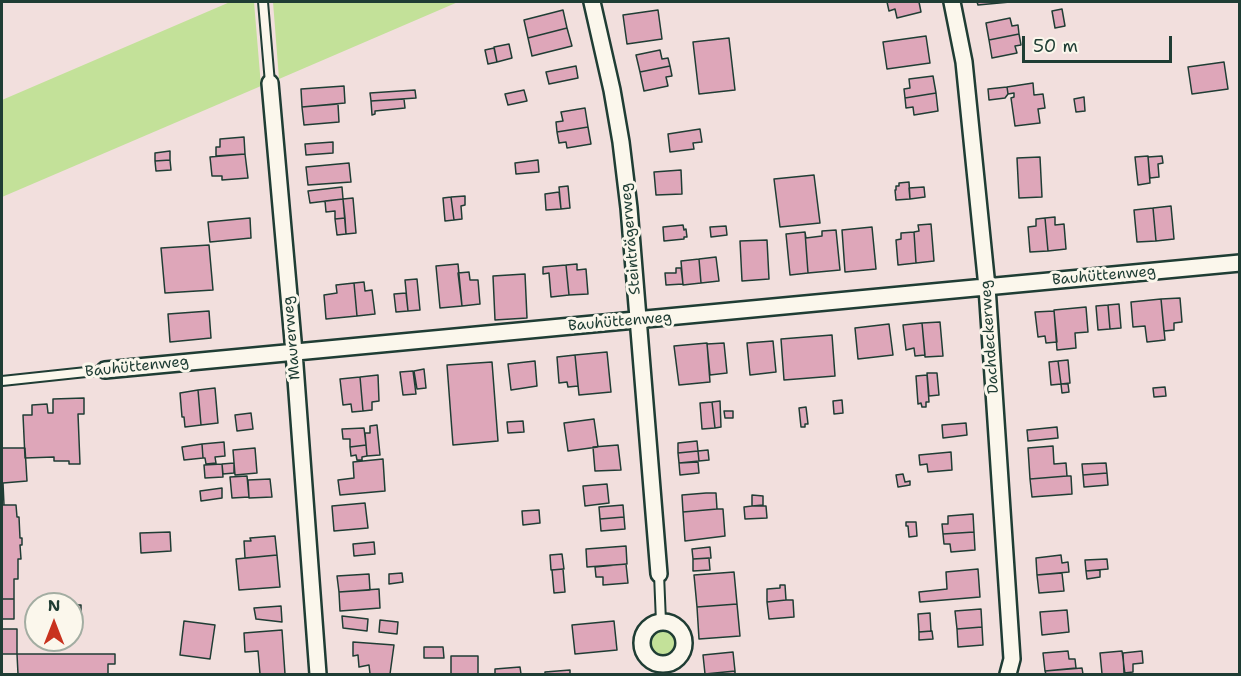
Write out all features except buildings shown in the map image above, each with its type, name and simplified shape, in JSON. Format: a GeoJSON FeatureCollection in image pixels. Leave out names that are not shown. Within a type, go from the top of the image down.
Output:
{"type":"FeatureCollection","features":[{"type":"Feature","properties":{"kind":"street","name":"Steinträgerweg"},"geometry":{"type":"LineString","coordinates":[[592,2],[612,90],[629,208],[659,574]]}},
{"type":"Feature","properties":{"kind":"street","name":"Dachdeckerweg"},"geometry":{"type":"LineString","coordinates":[[952,2],[964,62],[987,287],[1012,659],[1008,675]]}},
{"type":"Feature","properties":{"kind":"street","name":"Maurerweg"},"geometry":{"type":"LineString","coordinates":[[270,83],[294,352],[318,675]]}},
{"type":"Feature","properties":{"kind":"street","name":"Bauhüttenweg"},"geometry":{"type":"LineString","coordinates":[[105,370],[1239,263]]}},
{"type":"Feature","properties":{"kind":"street"},"geometry":{"type":"LineString","coordinates":[[661,622],[675,626],[680,631],[684,645],[678,658],[666,669],[652,661],[644,652],[642,645],[645,632],[655,623],[661,622]]}},
{"type":"Feature","properties":{"kind":"lane","name":"Maurerweg"},"geometry":{"type":"LineString","coordinates":[[263,2],[270,83]]}},
{"type":"Feature","properties":{"kind":"lane","name":"Bauhüttenweg"},"geometry":{"type":"LineString","coordinates":[[2,381],[105,370]]}},
{"type":"Feature","properties":{"kind":"lane","name":"Steinträgerweg"},"geometry":{"type":"LineString","coordinates":[[659,574],[661,622]]}},
{"type":"Feature","properties":{"kind":"green space"},"geometry":{"type":"Polygon","coordinates":[[[230,2],[254,2],[261,86],[2,197],[2,100],[230,2]]]}},
{"type":"Feature","properties":{"kind":"green space"},"geometry":{"type":"Polygon","coordinates":[[[273,2],[458,2],[279,79],[273,2]]]}},
{"type":"Feature","properties":{"kind":"green space"},"geometry":{"type":"Polygon","coordinates":[[[663,630],[673,634],[677,644],[673,654],[663,658],[653,654],[649,644],[653,634],[663,630]]]}}]}
